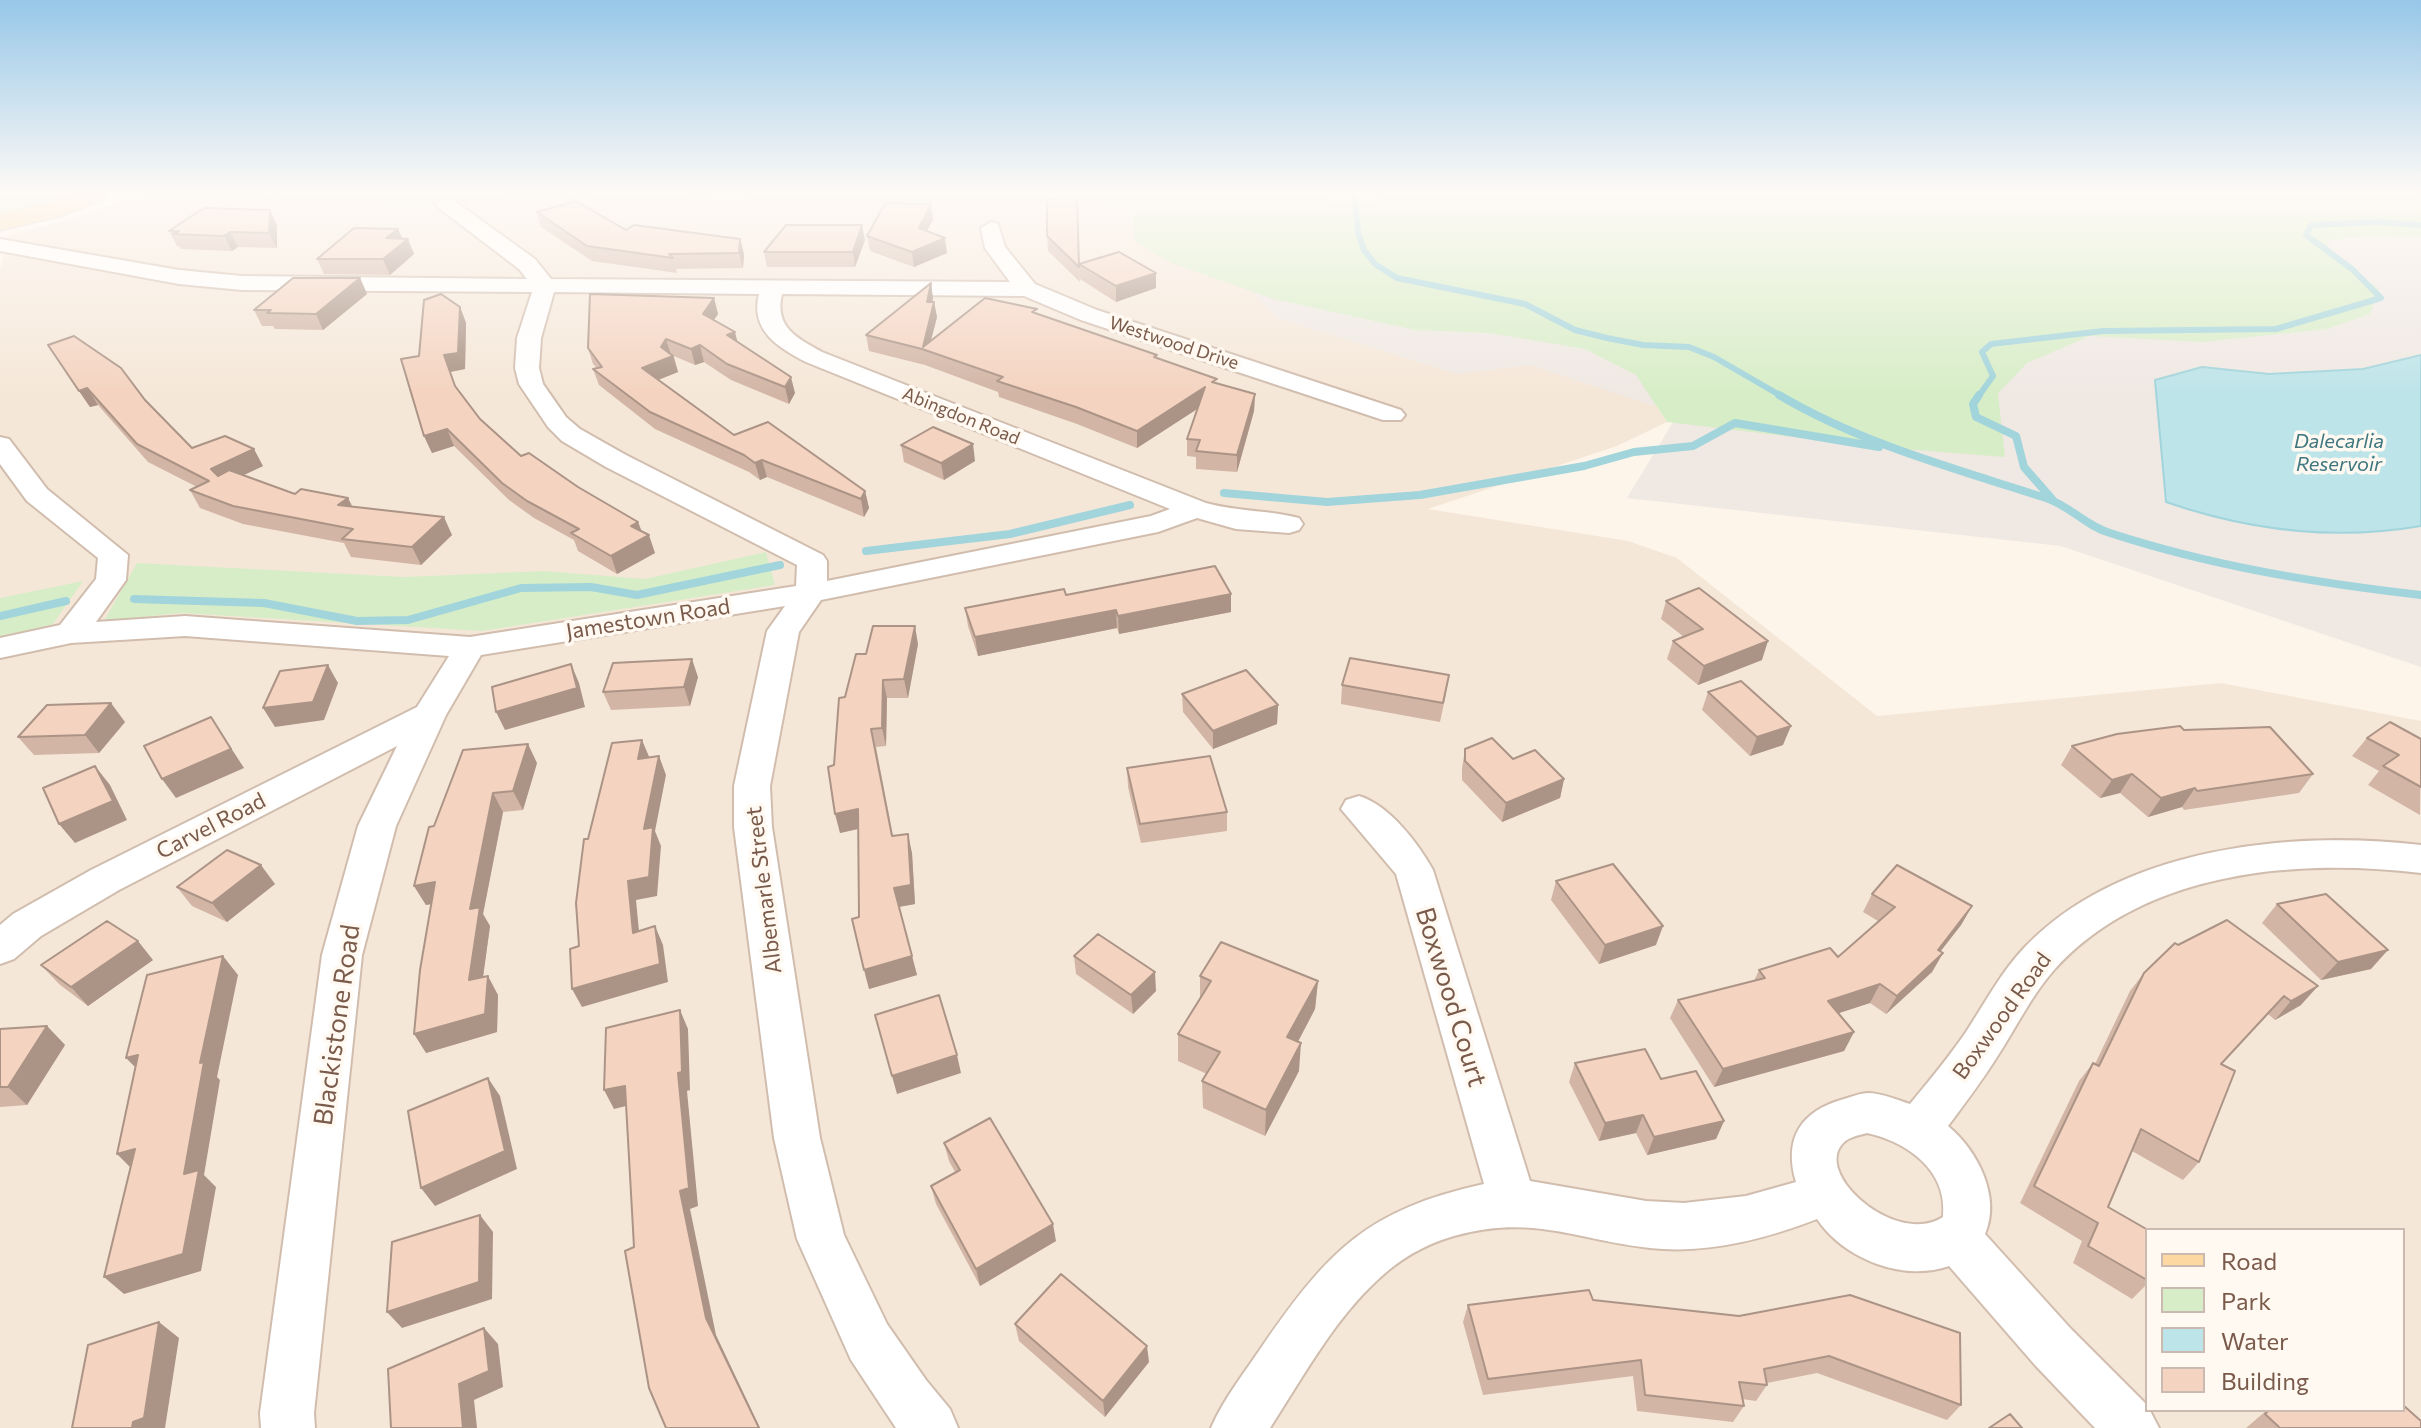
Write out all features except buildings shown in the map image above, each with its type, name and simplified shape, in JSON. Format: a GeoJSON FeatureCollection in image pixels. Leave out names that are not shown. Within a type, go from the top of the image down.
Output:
{"type":"FeatureCollection","features":[{"type":"Feature","properties":{"kind":"street"},"geometry":{"type":"LineString","coordinates":[[91,261],[210,281],[283,285],[1027,289]]}},
{"type":"Feature","properties":{"kind":"street"},"geometry":{"type":"LineString","coordinates":[[522,261],[545,286]]}},
{"type":"Feature","properties":{"kind":"street","name":"Westwood Drive"},"geometry":{"type":"LineString","coordinates":[[1005,261],[1027,289],[1089,315],[1392,415]]}},
{"type":"Feature","properties":{"kind":"street"},"geometry":{"type":"LineString","coordinates":[[545,286],[529,338],[527,368],[531,384],[557,422],[581,441],[616,461],[812,561],[811,593]]}},
{"type":"Feature","properties":{"kind":"street","name":"Abingdon Road"},"geometry":{"type":"LineString","coordinates":[[772,288],[766,305],[770,325],[789,344],[814,357],[1196,509]]}},
{"type":"Feature","properties":{"kind":"street"},"geometry":{"type":"LineString","coordinates":[[0,445],[37,495],[113,555],[111,580],[71,633]]}},
{"type":"Feature","properties":{"kind":"street"},"geometry":{"type":"LineString","coordinates":[[1196,509],[1236,520],[1289,524]]}},
{"type":"Feature","properties":{"kind":"street","name":"Jamestown Road"},"geometry":{"type":"LineString","coordinates":[[0,648],[71,633],[185,626],[470,647],[811,593],[1158,523],[1196,509]]}},
{"type":"Feature","properties":{"kind":"street","name":"Albemarle Street"},"geometry":{"type":"LineString","coordinates":[[811,593],[783,631],[752,786],[753,827],[797,1138],[821,1239],[869,1342],[907,1399],[931,1428]]}},
{"type":"Feature","properties":{"kind":"street","name":"Blackistone Road"},"geometry":{"type":"LineString","coordinates":[[288,1428],[287,1413],[342,955],[377,826],[429,715],[470,647]]}},
{"type":"Feature","properties":{"kind":"street","name":"Carvel Road"},"geometry":{"type":"LineString","coordinates":[[9,929],[429,715]]}},
{"type":"Feature","properties":{"kind":"street","name":"Boxwood Court"},"geometry":{"type":"LineString","coordinates":[[1359,809],[1391,840],[1414,870],[1513,1203]]}},
{"type":"Feature","properties":{"kind":"street","name":"Boxwood Road"},"geometry":{"type":"LineString","coordinates":[[1918,1129],[1967,1067],[2041,957],[2080,923],[2118,900],[2176,875],[2229,861],[2298,855],[2421,859]]}},
{"type":"Feature","properties":{"kind":"street"},"geometry":{"type":"LineString","coordinates":[[1867,1113],[1918,1129],[1953,1161],[1965,1182],[1970,1204],[1966,1223],[1956,1238],[1937,1247],[1914,1249],[1888,1244],[1862,1232],[1840,1215],[1824,1194],[1815,1173],[1812,1153],[1818,1136],[1829,1123],[1846,1115],[1867,1113]]}},
{"type":"Feature","properties":{"kind":"street"},"geometry":{"type":"LineString","coordinates":[[1238,1428],[1336,1292],[1363,1262],[1391,1239],[1462,1211],[1513,1203],[1664,1226],[1718,1222],[1783,1209],[1824,1194]]}},
{"type":"Feature","properties":{"kind":"street"},"geometry":{"type":"LineString","coordinates":[[1956,1238],[2053,1347],[2132,1428]]}},
{"type":"Feature","properties":{"kind":"shaded area"},"geometry":{"type":"Polygon","coordinates":[[[2,261],[1300,261],[1636,375],[1667,422],[1617,446],[1428,509],[1628,541],[1677,558],[1877,716],[2221,683],[2421,721],[2421,1428],[0,1428],[2,261]]]}},
{"type":"Feature","properties":{"kind":"shaded area"},"geometry":{"type":"Polygon","coordinates":[[[1223,261],[2421,261],[2421,667],[2061,546],[1627,498],[1678,414],[1530,365],[1457,374],[1276,318],[1223,261]]]}},
{"type":"Feature","properties":{"kind":"green space"},"geometry":{"type":"Polygon","coordinates":[[[1168,261],[2337,261],[2379,288],[2370,314],[2327,329],[2203,342],[2090,336],[2027,363],[1998,393],[2005,457],[1877,447],[1667,422],[1636,375],[1585,349],[1490,333],[1415,330],[1274,299],[1168,261]]]}},
{"type":"Feature","properties":{"kind":"green space"},"geometry":{"type":"Polygon","coordinates":[[[766,552],[775,585],[482,631],[181,613],[104,621],[137,563],[405,577],[544,571],[645,579],[766,552]]]}},
{"type":"Feature","properties":{"kind":"green space"},"geometry":{"type":"Polygon","coordinates":[[[83,581],[53,624],[0,639],[0,598],[83,581]]]}},
{"type":"Feature","properties":{"kind":"water","name":"Dalecarlia Reservoir"},"geometry":{"type":"Polygon","coordinates":[[[2421,355],[2421,526],[2356,533],[2292,530],[2229,520],[2166,502],[2155,380],[2202,367],[2269,374],[2363,369],[2421,355]]]}},
{"type":"Feature","properties":{"kind":"waterway"},"geometry":{"type":"LineString","coordinates":[[1372,261],[1397,278],[1525,304],[1575,330],[1643,345],[1689,347],[1714,357],[1783,397]]}},
{"type":"Feature","properties":{"kind":"waterway"},"geometry":{"type":"LineString","coordinates":[[1978,397],[1993,376],[1982,352],[1991,344],[2103,331],[2276,329],[2381,298],[2341,261]]}},
{"type":"Feature","properties":{"kind":"waterway"},"geometry":{"type":"LineString","coordinates":[[1779,395],[1843,428],[1944,466],[2046,498],[2093,526],[2148,545],[2264,572],[2421,595]]}},
{"type":"Feature","properties":{"kind":"waterway"},"geometry":{"type":"LineString","coordinates":[[1979,395],[1973,404],[1976,417],[2016,436],[2024,467],[2052,499]]}},
{"type":"Feature","properties":{"kind":"waterway"},"geometry":{"type":"LineString","coordinates":[[1224,493],[1327,502],[1420,495],[1584,466],[1634,452],[1693,446],[1735,423],[1879,447]]}},
{"type":"Feature","properties":{"kind":"waterway"},"geometry":{"type":"LineString","coordinates":[[866,551],[1010,534],[1130,505]]}},
{"type":"Feature","properties":{"kind":"waterway"},"geometry":{"type":"LineString","coordinates":[[134,599],[264,603],[357,621],[408,620],[521,588],[591,587],[637,595],[780,565]]}},
{"type":"Feature","properties":{"kind":"waterway"},"geometry":{"type":"LineString","coordinates":[[0,616],[66,601]]}}]}
